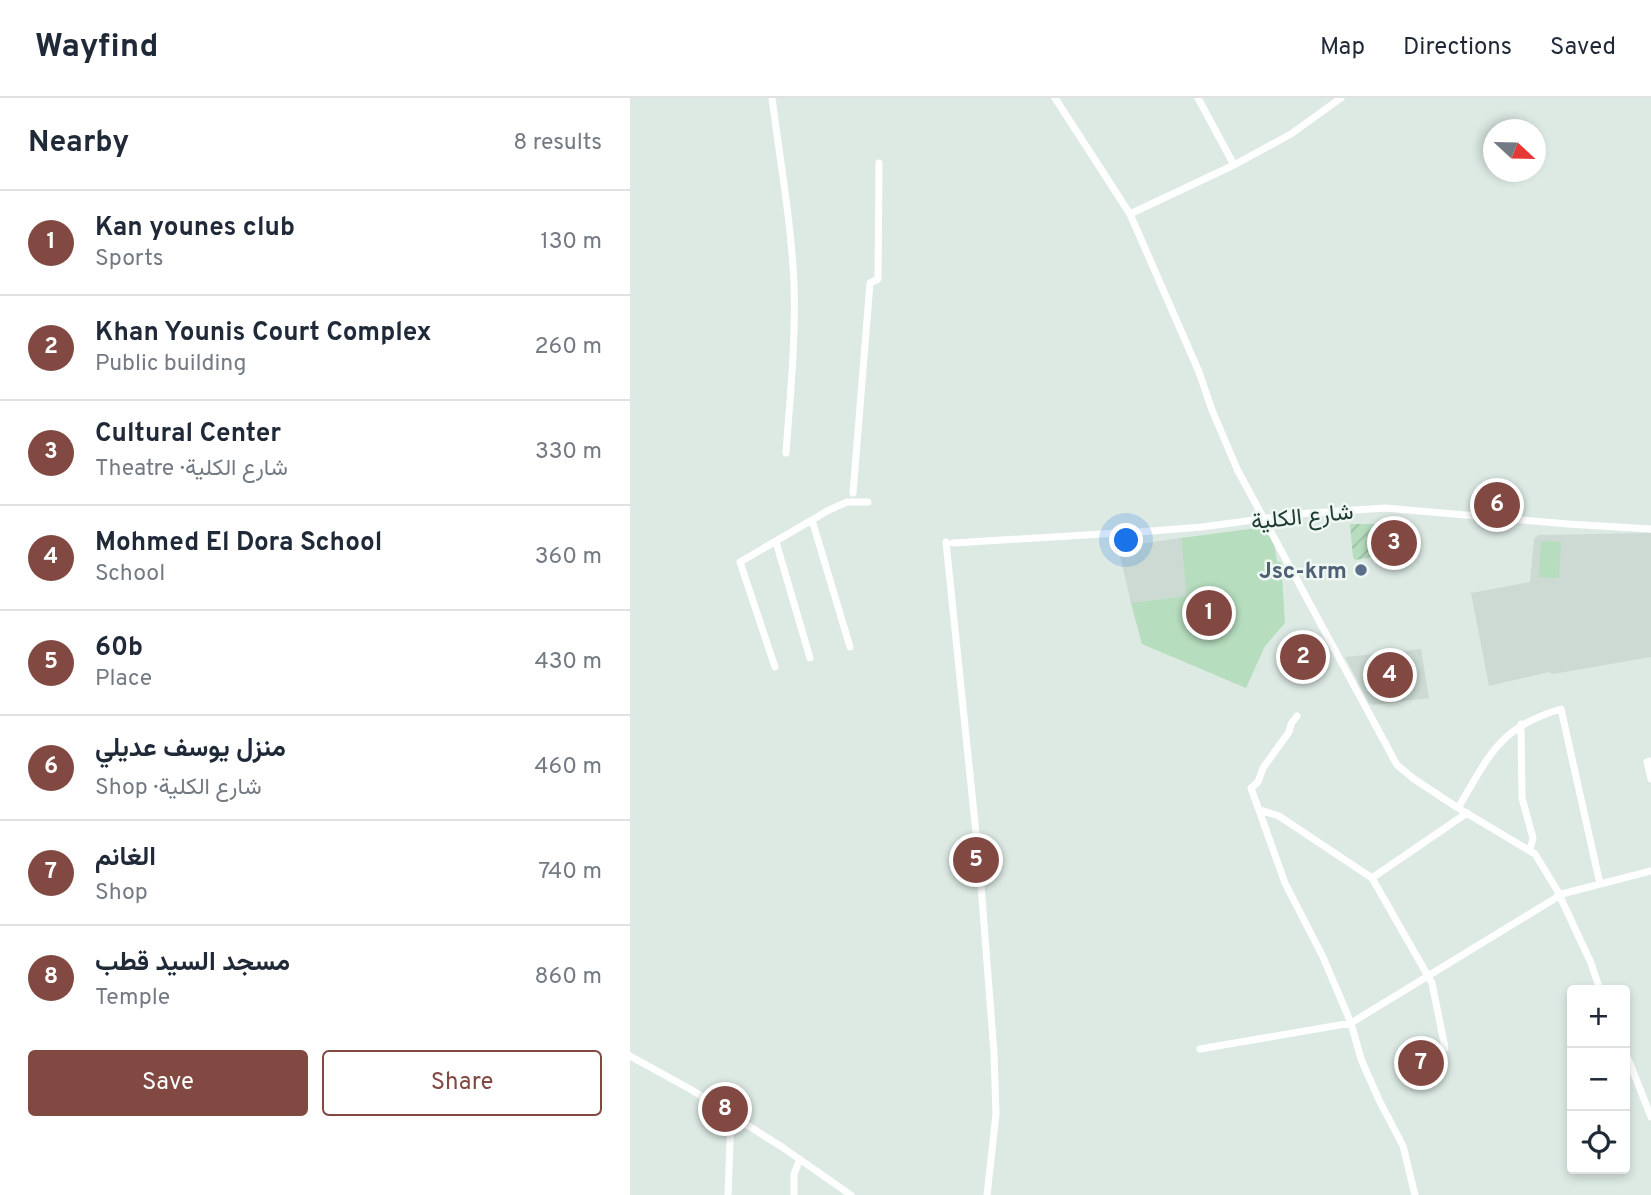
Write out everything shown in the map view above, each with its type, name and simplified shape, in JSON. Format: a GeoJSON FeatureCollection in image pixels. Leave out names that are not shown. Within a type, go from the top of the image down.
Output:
{"type":"FeatureCollection","features":[{"type":"Feature","properties":{"kind":"street"},"geometry":{"type":"LineString","coordinates":[[772,98],[788,208],[794,285],[786,453]]}},
{"type":"Feature","properties":{"kind":"street"},"geometry":{"type":"LineString","coordinates":[[1055,98],[1130,214],[1199,372],[1224,441],[1397,765],[1458,808],[1530,850],[1540,859],[1591,963],[1598,985]]}},
{"type":"Feature","properties":{"kind":"street"},"geometry":{"type":"LineString","coordinates":[[1198,98],[1234,165]]}},
{"type":"Feature","properties":{"kind":"street"},"geometry":{"type":"LineString","coordinates":[[1130,214],[1234,165],[1291,134],[1341,98]]}},
{"type":"Feature","properties":{"kind":"street"},"geometry":{"type":"LineString","coordinates":[[853,493],[870,283],[878,279],[879,163]]}},
{"type":"Feature","properties":{"kind":"street"},"geometry":{"type":"LineString","coordinates":[[775,667],[740,562],[847,502],[868,502]]}},
{"type":"Feature","properties":{"kind":"street","name":"شارع الكلية"},"geometry":{"type":"LineString","coordinates":[[987,1195],[996,1114],[994,1053],[949,543],[1152,531],[1310,513],[1385,508],[1651,529]]}},
{"type":"Feature","properties":{"kind":"street"},"geometry":{"type":"LineString","coordinates":[[812,520],[850,647]]}},
{"type":"Feature","properties":{"kind":"street"},"geometry":{"type":"LineString","coordinates":[[776,542],[810,658]]}},
{"type":"Feature","properties":{"kind":"street"},"geometry":{"type":"LineString","coordinates":[[1458,808],[1494,748],[1521,724],[1561,709],[1600,884]]}},
{"type":"Feature","properties":{"kind":"street"},"geometry":{"type":"LineString","coordinates":[[1297,716],[1289,733],[1251,789],[1285,883],[1323,957],[1351,1023],[1361,1059],[1382,1109],[1403,1146],[1415,1195]]}},
{"type":"Feature","properties":{"kind":"street"},"geometry":{"type":"LineString","coordinates":[[1521,724],[1522,798],[1533,838],[1530,850]]}},
{"type":"Feature","properties":{"kind":"street"},"geometry":{"type":"LineString","coordinates":[[1651,761],[1647,762],[1651,779]]}},
{"type":"Feature","properties":{"kind":"street"},"geometry":{"type":"LineString","coordinates":[[1260,810],[1279,816],[1372,878],[1428,975],[1437,996],[1446,1048]]}},
{"type":"Feature","properties":{"kind":"street"},"geometry":{"type":"LineString","coordinates":[[1372,878],[1467,813]]}},
{"type":"Feature","properties":{"kind":"street"},"geometry":{"type":"LineString","coordinates":[[1200,1049],[1351,1023],[1559,895],[1651,870]]}},
{"type":"Feature","properties":{"kind":"street"},"geometry":{"type":"LineString","coordinates":[[630,1056],[690,1089],[851,1195]]}},
{"type":"Feature","properties":{"kind":"street"},"geometry":{"type":"LineString","coordinates":[[1630,1064],[1651,1117]]}},
{"type":"Feature","properties":{"kind":"street"},"geometry":{"type":"LineString","coordinates":[[727,1195],[731,1116]]}},
{"type":"Feature","properties":{"kind":"street"},"geometry":{"type":"LineString","coordinates":[[794,1195],[794,1174],[800,1159]]}},
{"type":"Feature","properties":{"kind":"shaded area"},"geometry":{"type":"Polygon","coordinates":[[[1651,533],[1651,657],[1553,674],[1549,672],[1489,686],[1471,593],[1530,582],[1534,538],[1539,535],[1651,533]]]}},
{"type":"Feature","properties":{"kind":"shaded area"},"geometry":{"type":"Polygon","coordinates":[[[1181,538],[1188,596],[1131,603],[1118,547],[1181,538]]]}},
{"type":"Feature","properties":{"kind":"shaded area"},"geometry":{"type":"Polygon","coordinates":[[[1421,649],[1429,698],[1373,705],[1369,703],[1345,657],[1421,649]]]}},
{"type":"Feature","properties":{"kind":"green space"},"geometry":{"type":"Polygon","coordinates":[[[1350,524],[1380,524],[1378,553],[1374,557],[1355,560],[1350,524]]]}},
{"type":"Feature","properties":{"kind":"green space"},"geometry":{"type":"Polygon","coordinates":[[[1265,527],[1273,535],[1277,562],[1281,562],[1285,623],[1265,646],[1246,688],[1142,644],[1131,603],[1187,596],[1181,538],[1265,527]]]}},
{"type":"Feature","properties":{"kind":"green space"},"geometry":{"type":"Polygon","coordinates":[[[1541,541],[1561,542],[1559,578],[1539,577],[1541,541]]]}},
{"type":"Feature","properties":{"kind":"green space"},"geometry":{"type":"Polygon","coordinates":[[[1378,671],[1381,691],[1369,692],[1367,672],[1378,671]]]}},
{"type":"Feature","properties":{"kind":"place","name":"منزل يوسف عديلي"},"geometry":{"type":"Point","coordinates":[1497,505]}},
{"type":"Feature","properties":{"kind":"place","name":"Cultural Center"},"geometry":{"type":"Point","coordinates":[1394,543]}},
{"type":"Feature","properties":{"kind":"place","name":"Jsc-krm"},"geometry":{"type":"Point","coordinates":[1361,570]}},
{"type":"Feature","properties":{"kind":"place","name":"Kan younes club"},"geometry":{"type":"Point","coordinates":[1209,613]}},
{"type":"Feature","properties":{"kind":"place","name":"Khan Younis Court Complex"},"geometry":{"type":"Point","coordinates":[1303,657]}},
{"type":"Feature","properties":{"kind":"place","name":"Mohmed El Dora School"},"geometry":{"type":"Point","coordinates":[1390,675]}},
{"type":"Feature","properties":{"kind":"place","name":"60b"},"geometry":{"type":"Point","coordinates":[976,860]}},
{"type":"Feature","properties":{"kind":"place","name":"الغانم"},"geometry":{"type":"Point","coordinates":[1421,1063]}},
{"type":"Feature","properties":{"kind":"place","name":"مسجد السيد قطب"},"geometry":{"type":"Point","coordinates":[725,1109]}}]}
